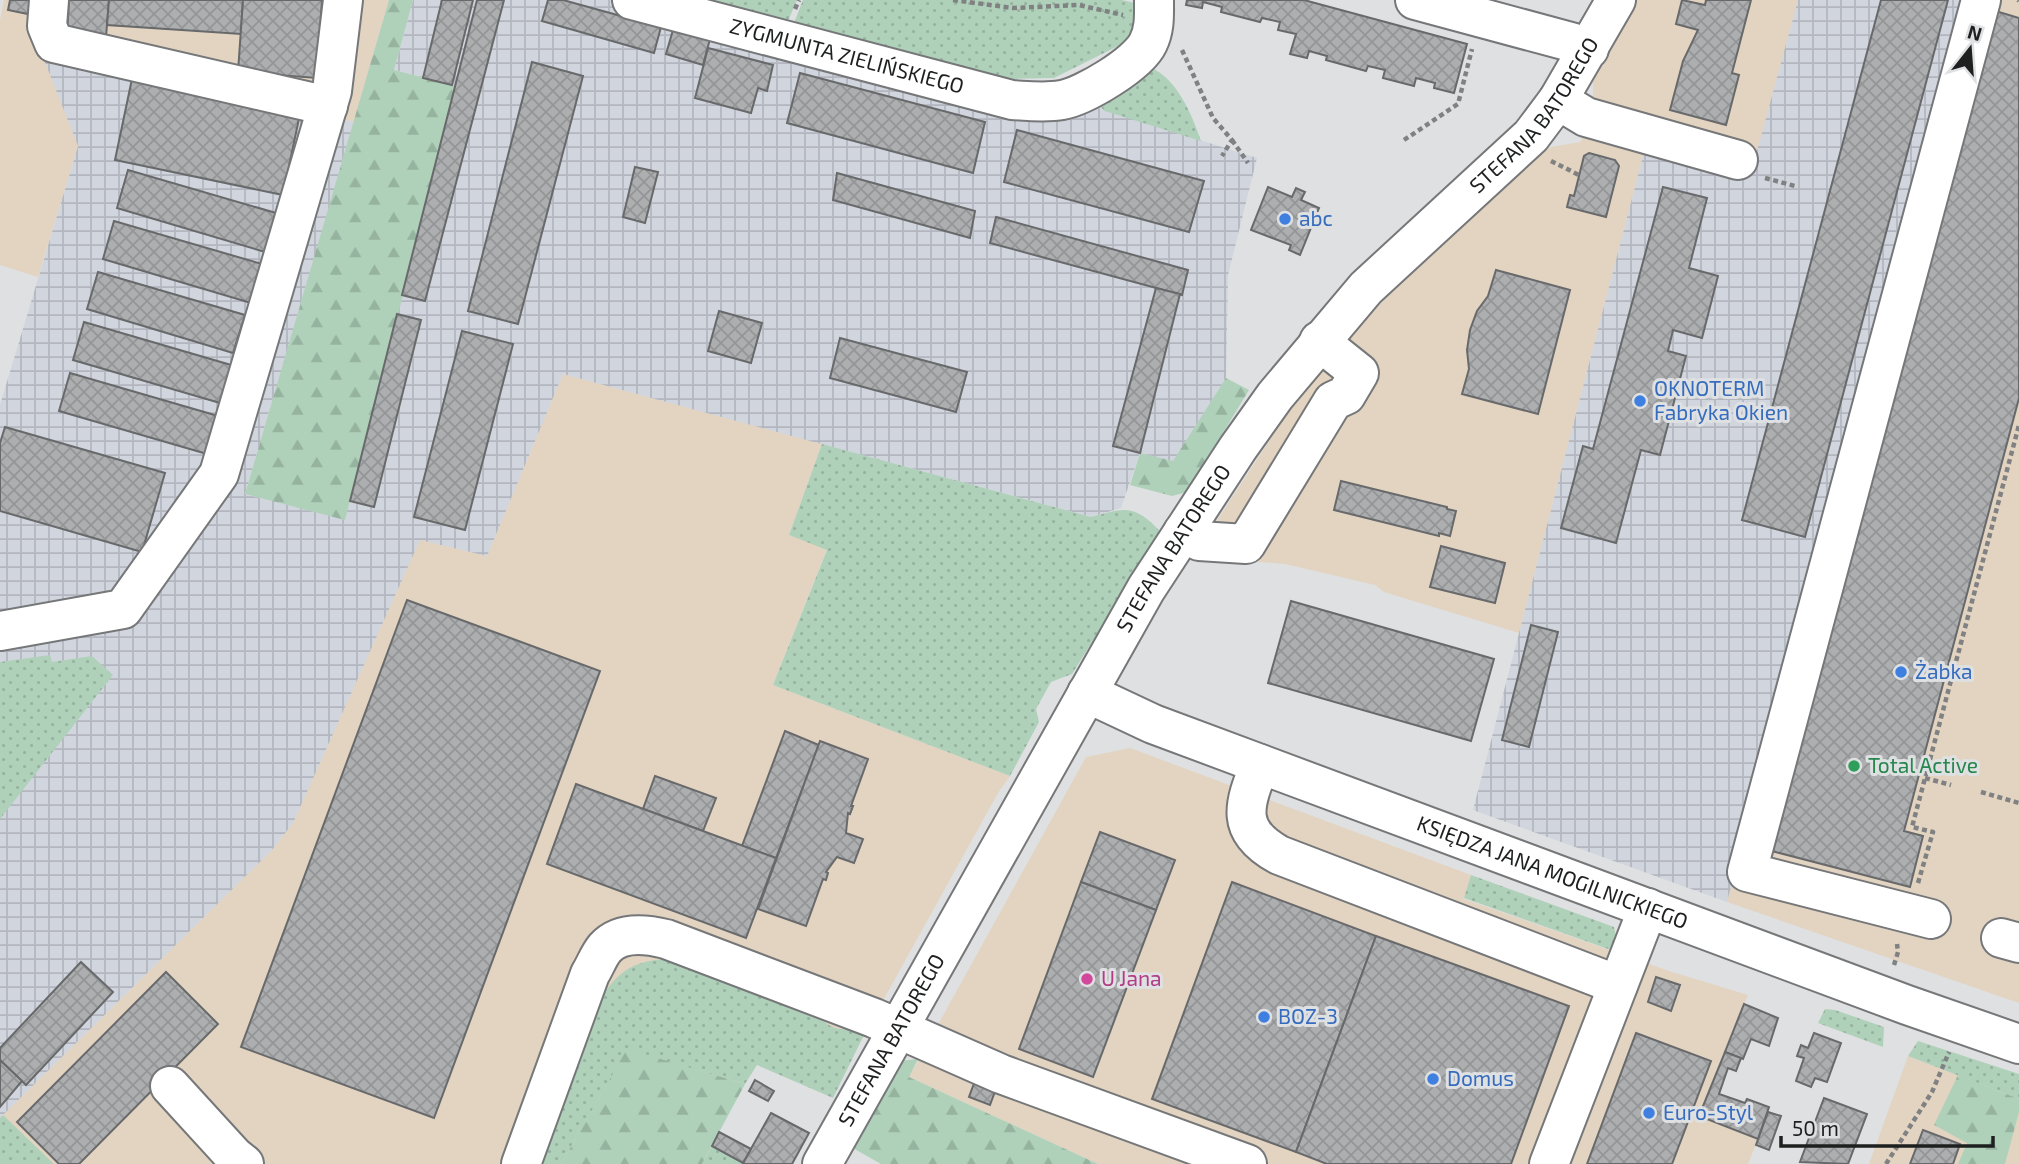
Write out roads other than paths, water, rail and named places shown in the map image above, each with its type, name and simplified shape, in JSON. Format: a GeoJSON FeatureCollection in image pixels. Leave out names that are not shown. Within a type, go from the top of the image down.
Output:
{"type":"FeatureCollection","features":[{"type":"Feature","properties":{"kind":"street"},"geometry":{"type":"LineString","coordinates":[[49,0],[47,26],[54,43],[328,106]]}},
{"type":"Feature","properties":{"kind":"street"},"geometry":{"type":"LineString","coordinates":[[0,631],[123,609],[219,474],[332,91],[343,0]]}},
{"type":"Feature","properties":{"kind":"street","name":"ZYGMUNTA ZIELIŃSKIEGO"},"geometry":{"type":"LineString","coordinates":[[632,0],[1012,100],[1039,102],[1065,99],[1100,83],[1138,57],[1162,21]]}},
{"type":"Feature","properties":{"kind":"street"},"geometry":{"type":"LineString","coordinates":[[1415,0],[1589,49]]}},
{"type":"Feature","properties":{"kind":"street","name":"STEFANA BATOREGO"},"geometry":{"type":"LineString","coordinates":[[822,1164],[1146,589],[1275,396],[1366,288],[1531,136],[1558,100],[1616,0]]}},
{"type":"Feature","properties":{"kind":"street"},"geometry":{"type":"LineString","coordinates":[[1923,906],[1747,872],[1981,0]]}},
{"type":"Feature","properties":{"kind":"street"},"geometry":{"type":"LineString","coordinates":[[1558,100],[1586,117],[1738,160]]}},
{"type":"Feature","properties":{"kind":"street"},"geometry":{"type":"LineString","coordinates":[[1183,532],[1199,541],[1246,544],[1333,401],[1346,395],[1359,373],[1319,341]]}},
{"type":"Feature","properties":{"kind":"street","name":"KSIĘDZA JANA MOGILNICKIEGO"},"geometry":{"type":"LineString","coordinates":[[1087,693],[1153,724],[1259,764],[2019,1044]]}},
{"type":"Feature","properties":{"kind":"street"},"geometry":{"type":"LineString","coordinates":[[1259,764],[1246,800],[1245,814],[1252,834],[1264,846],[1279,855],[1619,985]]}},
{"type":"Feature","properties":{"kind":"street"},"geometry":{"type":"LineString","coordinates":[[1549,1164],[1648,908]]}},
{"type":"Feature","properties":{"kind":"street"},"geometry":{"type":"LineString","coordinates":[[521,1164],[590,974],[606,947],[624,937],[643,934],[666,939],[897,1028],[1001,1074],[1247,1164]]}},
{"type":"Feature","properties":{"kind":"street"},"geometry":{"type":"LineString","coordinates":[[170,1086],[244,1164]]}},
{"type":"Feature","properties":{"kind":"place","name":"abc"},"geometry":{"type":"Point","coordinates":[1285,219]}},
{"type":"Feature","properties":{"kind":"place","name":"OKNOTERM Fabryka Okien"},"geometry":{"type":"Point","coordinates":[1640,401]}},
{"type":"Feature","properties":{"kind":"place","name":"Żabka"},"geometry":{"type":"Point","coordinates":[1901,672]}},
{"type":"Feature","properties":{"kind":"place","name":"Total Active"},"geometry":{"type":"Point","coordinates":[1854,766]}},
{"type":"Feature","properties":{"kind":"place","name":"U Jana"},"geometry":{"type":"Point","coordinates":[1087,979]}},
{"type":"Feature","properties":{"kind":"place","name":"BOZ-3"},"geometry":{"type":"Point","coordinates":[1264,1017]}},
{"type":"Feature","properties":{"kind":"place","name":"Domus"},"geometry":{"type":"Point","coordinates":[1433,1079]}},
{"type":"Feature","properties":{"kind":"place","name":"Euro-Styl"},"geometry":{"type":"Point","coordinates":[1649,1113]}}]}
